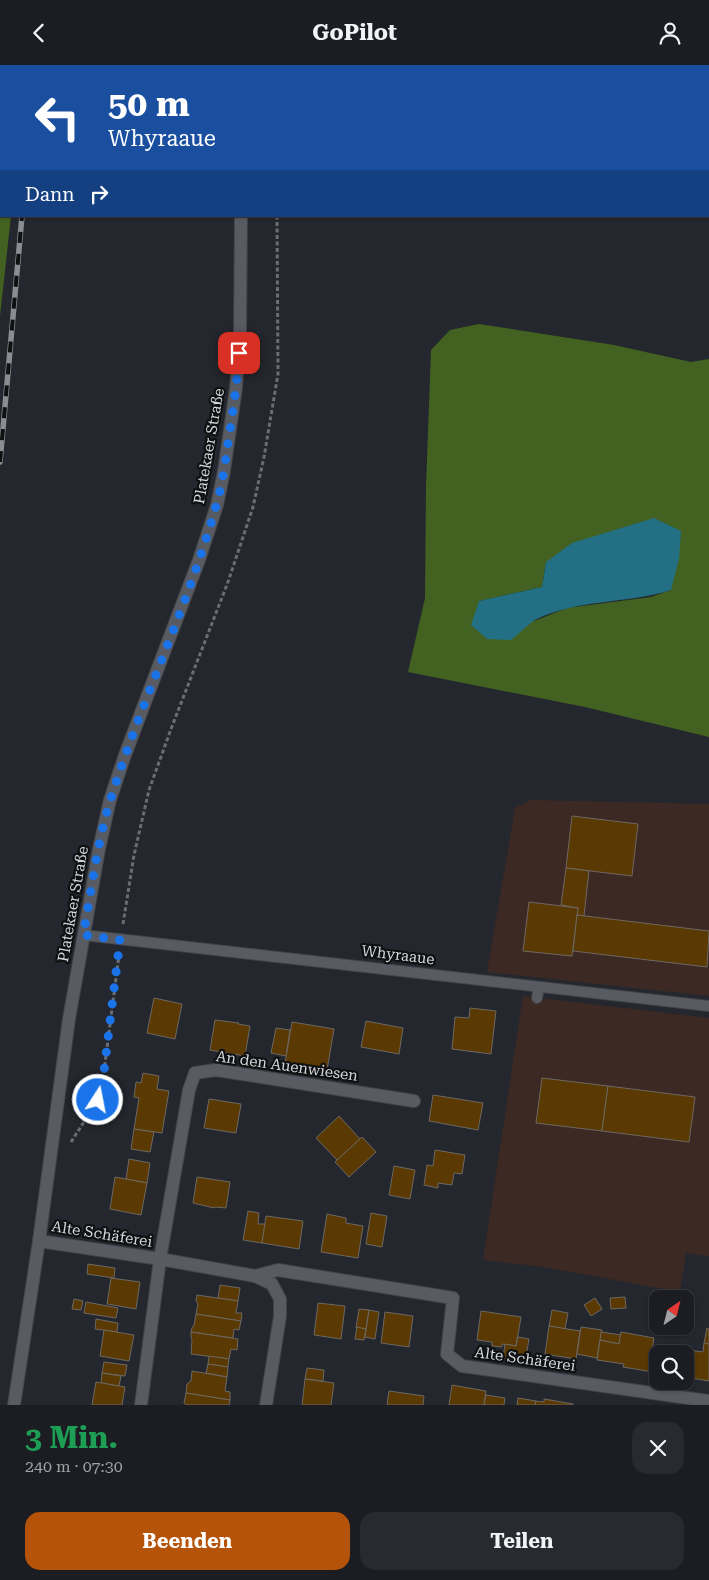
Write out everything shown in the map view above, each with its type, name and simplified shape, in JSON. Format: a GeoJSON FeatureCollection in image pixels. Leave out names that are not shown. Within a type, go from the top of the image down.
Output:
{"type":"FeatureCollection","features":[{"type":"Feature","properties":{"kind":"street","name":"Platekaer Straße"},"geometry":{"type":"LineString","coordinates":[[14,1405],[83,935],[110,800],[125,755],[199,560],[217,505],[224,471],[236,388],[240,335],[241,217]]}},
{"type":"Feature","properties":{"kind":"street","name":"An den Auenwiesen"},"geometry":{"type":"LineString","coordinates":[[160,1259],[189,1090],[195,1073],[216,1070],[414,1101]]}},
{"type":"Feature","properties":{"kind":"street","name":"Alte Schäferei"},"geometry":{"type":"LineString","coordinates":[[39,1241],[160,1259],[255,1276],[272,1285],[280,1299],[280,1316],[266,1405]]}},
{"type":"Feature","properties":{"kind":"street","name":"Alte Schäferei"},"geometry":{"type":"LineString","coordinates":[[140,1405],[160,1259]]}},
{"type":"Feature","properties":{"kind":"street","name":"Alte Schäferei"},"geometry":{"type":"LineString","coordinates":[[255,1276],[278,1269],[453,1298],[447,1354],[462,1366],[709,1401]]}},
{"type":"Feature","properties":{"kind":"lane","name":"Whyraaue"},"geometry":{"type":"LineString","coordinates":[[83,935],[709,1005]]}},
{"type":"Feature","properties":{"kind":"lane"},"geometry":{"type":"LineString","coordinates":[[537,998],[539,987]]}},
{"type":"Feature","properties":{"kind":"path"},"geometry":{"type":"LineString","coordinates":[[70,1143],[98,1100],[104,1071],[120,940],[134,855],[150,790],[171,729],[228,583],[254,507],[278,373],[277,217]]}},
{"type":"Feature","properties":{"kind":"shaded area"},"geometry":{"type":"Polygon","coordinates":[[[531,800],[709,804],[709,996],[487,972],[515,808],[531,800]]]}},
{"type":"Feature","properties":{"kind":"shaded area"},"geometry":{"type":"Polygon","coordinates":[[[523,996],[709,1018],[709,1256],[686,1253],[680,1290],[669,1290],[544,1267],[483,1260],[523,996]]]}},
{"type":"Feature","properties":{"kind":"green space"},"geometry":{"type":"Polygon","coordinates":[[[0,217],[11,217],[0,316],[0,217]]]}},
{"type":"Feature","properties":{"kind":"green space"},"geometry":{"type":"Polygon","coordinates":[[[479,324],[614,345],[691,362],[709,359],[709,737],[585,707],[408,672],[425,598],[426,487],[431,350],[450,330],[479,324]],[[546,562],[542,587],[479,601],[534,621],[567,608],[651,597],[671,590],[546,562]]]}},
{"type":"Feature","properties":{"kind":"water"},"geometry":{"type":"Polygon","coordinates":[[[654,518],[681,531],[679,559],[671,590],[637,598],[567,608],[551,613],[529,624],[511,640],[487,639],[471,625],[479,601],[542,587],[546,562],[572,543],[654,518]]]}},
{"type":"Feature","properties":{"kind":"building"},"geometry":{"type":"Polygon","coordinates":[[[572,816],[638,824],[632,876],[566,868],[572,816]]]}},
{"type":"Feature","properties":{"kind":"building"},"geometry":{"type":"Polygon","coordinates":[[[566,868],[589,871],[584,916],[577,915],[578,908],[561,905],[566,868]]]}},
{"type":"Feature","properties":{"kind":"building"},"geometry":{"type":"Polygon","coordinates":[[[529,902],[578,908],[572,956],[523,951],[529,902]]]}},
{"type":"Feature","properties":{"kind":"building"},"geometry":{"type":"Polygon","coordinates":[[[577,915],[709,931],[707,967],[573,951],[577,915]]]}},
{"type":"Feature","properties":{"kind":"building"},"geometry":{"type":"Polygon","coordinates":[[[154,998],[182,1004],[175,1039],[147,1033],[154,998]]]}},
{"type":"Feature","properties":{"kind":"building"},"geometry":{"type":"Polygon","coordinates":[[[470,1008],[496,1011],[491,1054],[452,1049],[455,1017],[469,1018],[470,1008]]]}},
{"type":"Feature","properties":{"kind":"building"},"geometry":{"type":"Polygon","coordinates":[[[215,1020],[250,1026],[245,1056],[210,1050],[215,1020]]]}},
{"type":"Feature","properties":{"kind":"building"},"geometry":{"type":"Polygon","coordinates":[[[366,1021],[403,1028],[399,1054],[361,1047],[366,1021]]]}},
{"type":"Feature","properties":{"kind":"building"},"geometry":{"type":"Polygon","coordinates":[[[292,1022],[334,1029],[327,1070],[285,1063],[292,1022]]]}},
{"type":"Feature","properties":{"kind":"building"},"geometry":{"type":"Polygon","coordinates":[[[276,1028],[290,1030],[286,1056],[271,1053],[276,1028]]]}},
{"type":"Feature","properties":{"kind":"building"},"geometry":{"type":"Polygon","coordinates":[[[143,1073],[159,1076],[157,1089],[169,1091],[162,1133],[134,1129],[139,1098],[134,1097],[136,1082],[141,1083],[143,1073]]]}},
{"type":"Feature","properties":{"kind":"building"},"geometry":{"type":"Polygon","coordinates":[[[542,1078],[608,1086],[602,1131],[536,1123],[542,1078]]]}},
{"type":"Feature","properties":{"kind":"building"},"geometry":{"type":"Polygon","coordinates":[[[608,1086],[695,1097],[689,1142],[602,1131],[608,1086]]]}},
{"type":"Feature","properties":{"kind":"building"},"geometry":{"type":"Polygon","coordinates":[[[433,1095],[483,1103],[478,1130],[429,1121],[433,1095]]]}},
{"type":"Feature","properties":{"kind":"building"},"geometry":{"type":"Polygon","coordinates":[[[209,1099],[241,1104],[236,1133],[204,1128],[209,1099]]]}},
{"type":"Feature","properties":{"kind":"building"},"geometry":{"type":"Polygon","coordinates":[[[339,1116],[360,1139],[337,1160],[316,1138],[339,1116]]]}},
{"type":"Feature","properties":{"kind":"building"},"geometry":{"type":"Polygon","coordinates":[[[134,1129],[154,1132],[150,1152],[131,1149],[134,1129]]]}},
{"type":"Feature","properties":{"kind":"building"},"geometry":{"type":"Polygon","coordinates":[[[362,1137],[376,1152],[349,1177],[335,1162],[362,1137]]]}},
{"type":"Feature","properties":{"kind":"building"},"geometry":{"type":"Polygon","coordinates":[[[435,1150],[465,1155],[462,1174],[454,1173],[452,1185],[438,1183],[438,1188],[424,1185],[427,1165],[433,1166],[435,1150]]]}},
{"type":"Feature","properties":{"kind":"building"},"geometry":{"type":"Polygon","coordinates":[[[129,1159],[150,1163],[147,1183],[126,1179],[129,1159]]]}},
{"type":"Feature","properties":{"kind":"building"},"geometry":{"type":"Polygon","coordinates":[[[394,1166],[415,1170],[410,1199],[389,1195],[394,1166]]]}},
{"type":"Feature","properties":{"kind":"building"},"geometry":{"type":"Polygon","coordinates":[[[115,1177],[147,1183],[141,1215],[110,1209],[115,1177]]]}},
{"type":"Feature","properties":{"kind":"building"},"geometry":{"type":"Polygon","coordinates":[[[197,1177],[230,1182],[226,1208],[214,1208],[193,1203],[197,1177]]]}},
{"type":"Feature","properties":{"kind":"building"},"geometry":{"type":"Polygon","coordinates":[[[248,1211],[259,1213],[258,1224],[265,1224],[262,1243],[243,1240],[248,1211]]]}},
{"type":"Feature","properties":{"kind":"building"},"geometry":{"type":"Polygon","coordinates":[[[371,1213],[387,1216],[382,1247],[366,1244],[371,1213]]]}},
{"type":"Feature","properties":{"kind":"building"},"geometry":{"type":"Polygon","coordinates":[[[327,1214],[346,1218],[346,1223],[363,1226],[358,1258],[321,1252],[327,1214]]]}},
{"type":"Feature","properties":{"kind":"building"},"geometry":{"type":"Polygon","coordinates":[[[266,1216],[303,1221],[299,1249],[262,1243],[266,1216]]]}},
{"type":"Feature","properties":{"kind":"building"},"geometry":{"type":"Polygon","coordinates":[[[88,1264],[115,1268],[114,1278],[87,1274],[88,1264]]]}},
{"type":"Feature","properties":{"kind":"building"},"geometry":{"type":"Polygon","coordinates":[[[111,1278],[140,1282],[136,1309],[107,1304],[111,1278]]]}},
{"type":"Feature","properties":{"kind":"building"},"geometry":{"type":"Polygon","coordinates":[[[220,1285],[240,1288],[238,1301],[218,1298],[220,1285]]]}},
{"type":"Feature","properties":{"kind":"building"},"geometry":{"type":"Polygon","coordinates":[[[197,1295],[238,1301],[236,1313],[242,1313],[241,1321],[196,1314],[197,1295]]]}},
{"type":"Feature","properties":{"kind":"building"},"geometry":{"type":"Polygon","coordinates":[[[625,1297],[626,1308],[611,1309],[610,1298],[625,1297]]]}},
{"type":"Feature","properties":{"kind":"building"},"geometry":{"type":"Polygon","coordinates":[[[595,1298],[602,1309],[591,1316],[584,1305],[595,1298]]]}},
{"type":"Feature","properties":{"kind":"building"},"geometry":{"type":"Polygon","coordinates":[[[74,1299],[83,1301],[81,1310],[72,1309],[74,1299]]]}},
{"type":"Feature","properties":{"kind":"building"},"geometry":{"type":"Polygon","coordinates":[[[86,1302],[118,1308],[116,1318],[84,1313],[86,1302]]]}},
{"type":"Feature","properties":{"kind":"building"},"geometry":{"type":"Polygon","coordinates":[[[318,1303],[345,1306],[341,1339],[314,1335],[318,1303]]]}},
{"type":"Feature","properties":{"kind":"building"},"geometry":{"type":"Polygon","coordinates":[[[359,1309],[369,1310],[366,1329],[356,1328],[359,1309]]]}},
{"type":"Feature","properties":{"kind":"building"},"geometry":{"type":"Polygon","coordinates":[[[369,1310],[379,1312],[375,1339],[365,1337],[369,1310]]]}},
{"type":"Feature","properties":{"kind":"building"},"geometry":{"type":"Polygon","coordinates":[[[552,1310],[568,1313],[565,1329],[549,1326],[552,1310]]]}},
{"type":"Feature","properties":{"kind":"building"},"geometry":{"type":"Polygon","coordinates":[[[481,1311],[521,1317],[516,1346],[502,1344],[502,1347],[492,1346],[492,1342],[477,1340],[481,1311]]]}},
{"type":"Feature","properties":{"kind":"building"},"geometry":{"type":"Polygon","coordinates":[[[385,1312],[413,1316],[409,1347],[381,1343],[385,1312]]]}},
{"type":"Feature","properties":{"kind":"building"},"geometry":{"type":"Polygon","coordinates":[[[196,1314],[241,1321],[239,1330],[234,1329],[233,1338],[191,1332],[196,1314]]]}},
{"type":"Feature","properties":{"kind":"building"},"geometry":{"type":"Polygon","coordinates":[[[96,1319],[118,1323],[117,1332],[95,1329],[96,1319]]]}},
{"type":"Feature","properties":{"kind":"building"},"geometry":{"type":"Polygon","coordinates":[[[549,1326],[580,1331],[576,1359],[545,1354],[549,1326]]]}},
{"type":"Feature","properties":{"kind":"building"},"geometry":{"type":"Polygon","coordinates":[[[357,1327],[366,1329],[364,1340],[355,1339],[357,1327]]]}},
{"type":"Feature","properties":{"kind":"building"},"geometry":{"type":"Polygon","coordinates":[[[581,1327],[602,1330],[597,1358],[577,1354],[581,1327]]]}},
{"type":"Feature","properties":{"kind":"building"},"geometry":{"type":"Polygon","coordinates":[[[707,1328],[709,1329],[709,1344],[704,1343],[707,1328]]]}},
{"type":"Feature","properties":{"kind":"building"},"geometry":{"type":"Polygon","coordinates":[[[104,1330],[134,1335],[129,1361],[100,1356],[104,1330]]]}},
{"type":"Feature","properties":{"kind":"building"},"geometry":{"type":"Polygon","coordinates":[[[191,1332],[238,1339],[237,1350],[231,1349],[229,1359],[191,1354],[191,1332]]]}},
{"type":"Feature","properties":{"kind":"building"},"geometry":{"type":"Polygon","coordinates":[[[601,1332],[621,1335],[619,1344],[600,1340],[601,1332]]]}},
{"type":"Feature","properties":{"kind":"building"},"geometry":{"type":"Polygon","coordinates":[[[621,1332],[654,1338],[653,1345],[649,1345],[649,1371],[623,1367],[624,1364],[597,1360],[600,1340],[619,1344],[621,1332]]]}},
{"type":"Feature","properties":{"kind":"building"},"geometry":{"type":"Polygon","coordinates":[[[518,1337],[529,1339],[525,1362],[503,1358],[505,1344],[516,1346],[518,1337]]]}},
{"type":"Feature","properties":{"kind":"building"},"geometry":{"type":"Polygon","coordinates":[[[704,1343],[709,1344],[709,1381],[694,1378],[694,1351],[703,1352],[704,1343]]]}},
{"type":"Feature","properties":{"kind":"building"},"geometry":{"type":"Polygon","coordinates":[[[209,1356],[229,1359],[228,1367],[208,1364],[209,1356]]]}},
{"type":"Feature","properties":{"kind":"building"},"geometry":{"type":"Polygon","coordinates":[[[104,1362],[127,1365],[125,1376],[102,1373],[104,1362]]]}},
{"type":"Feature","properties":{"kind":"building"},"geometry":{"type":"Polygon","coordinates":[[[208,1364],[228,1367],[227,1377],[206,1373],[208,1364]]]}},
{"type":"Feature","properties":{"kind":"building"},"geometry":{"type":"Polygon","coordinates":[[[307,1368],[324,1370],[323,1381],[305,1379],[307,1368]]]}},
{"type":"Feature","properties":{"kind":"building"},"geometry":{"type":"Polygon","coordinates":[[[192,1371],[227,1377],[225,1391],[230,1392],[230,1400],[186,1393],[187,1384],[191,1381],[192,1371]]]}},
{"type":"Feature","properties":{"kind":"building"},"geometry":{"type":"Polygon","coordinates":[[[102,1373],[121,1376],[119,1386],[101,1383],[102,1373]]]}},
{"type":"Feature","properties":{"kind":"building"},"geometry":{"type":"Polygon","coordinates":[[[305,1379],[334,1383],[331,1405],[302,1405],[305,1379]]]}},
{"type":"Feature","properties":{"kind":"building"},"geometry":{"type":"Polygon","coordinates":[[[96,1382],[125,1387],[122,1405],[92,1405],[96,1382]]]}},
{"type":"Feature","properties":{"kind":"building"},"geometry":{"type":"Polygon","coordinates":[[[452,1385],[486,1391],[484,1405],[449,1405],[452,1385]]]}},
{"type":"Feature","properties":{"kind":"building"},"geometry":{"type":"Polygon","coordinates":[[[389,1391],[424,1396],[423,1405],[387,1405],[389,1391]]]}},
{"type":"Feature","properties":{"kind":"building"},"geometry":{"type":"Polygon","coordinates":[[[186,1393],[230,1400],[229,1405],[186,1405],[184,1403],[186,1393]]]}},
{"type":"Feature","properties":{"kind":"building"},"geometry":{"type":"Polygon","coordinates":[[[486,1395],[505,1398],[504,1405],[484,1405],[486,1395]]]}},
{"type":"Feature","properties":{"kind":"building"},"geometry":{"type":"Polygon","coordinates":[[[518,1398],[536,1401],[535,1405],[517,1405],[518,1398]]]}},
{"type":"Feature","properties":{"kind":"building"},"geometry":{"type":"Polygon","coordinates":[[[544,1399],[573,1405],[535,1405],[536,1401],[544,1402],[544,1399]]]}},
{"type":"Feature","properties":{"kind":"railway"},"geometry":{"type":"LineString","coordinates":[[0,462],[22,217]]}},
{"type":"Feature","properties":{"kind":"route"},"geometry":{"type":"LineString","coordinates":[[98,1100],[104,1071],[120,940],[83,935],[99,849],[110,800],[125,755],[199,560],[217,505],[224,471],[239,353]]}}]}
